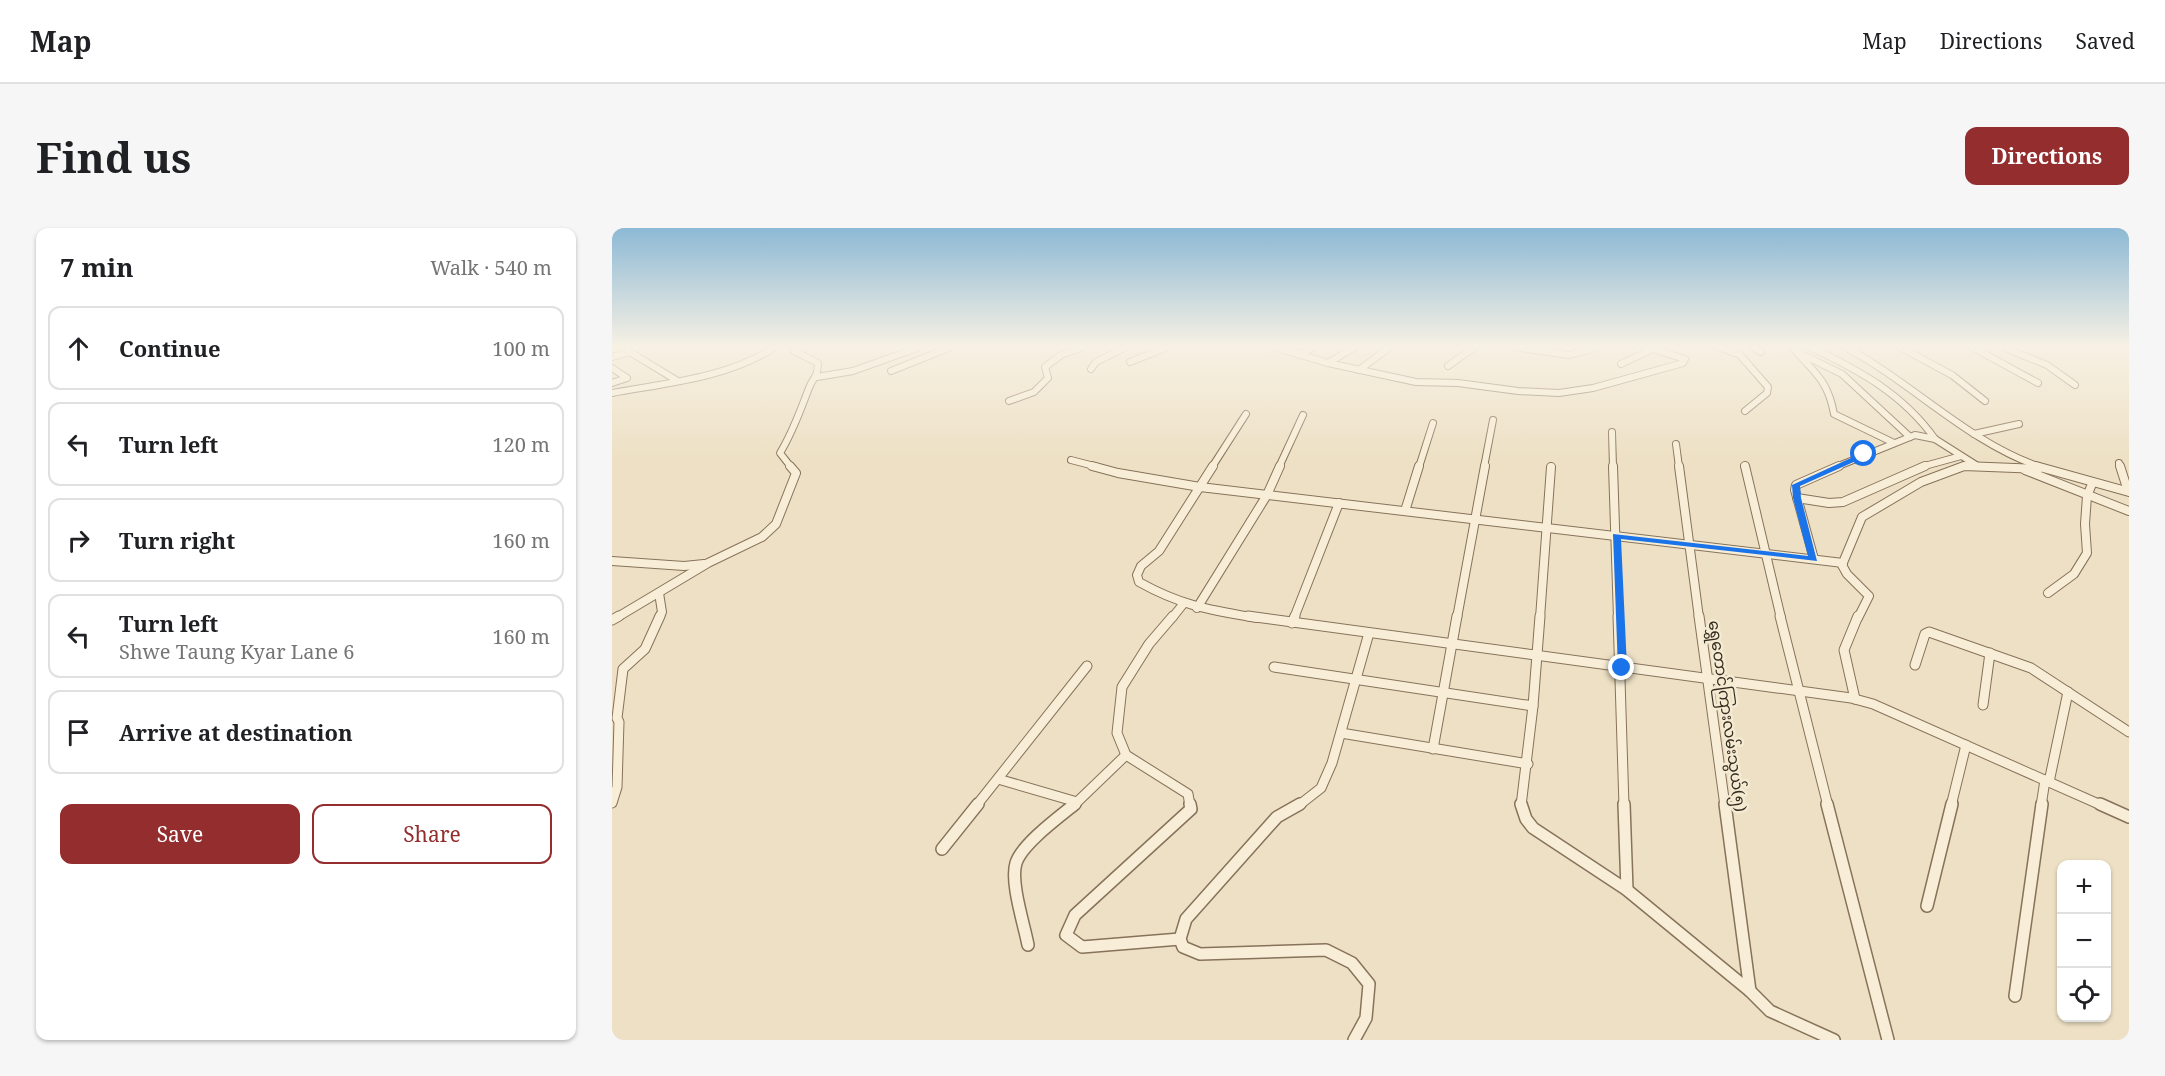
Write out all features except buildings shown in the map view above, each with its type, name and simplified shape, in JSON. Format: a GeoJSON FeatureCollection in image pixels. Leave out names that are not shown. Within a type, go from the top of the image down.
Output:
{"type":"FeatureCollection","features":[{"type":"Feature","properties":{"kind":"street"},"geometry":{"type":"LineString","coordinates":[[612,393],[652,385]]}},
{"type":"Feature","properties":{"kind":"street"},"geometry":{"type":"LineString","coordinates":[[612,620],[708,563],[762,537],[776,524],[796,474],[780,453],[793,432],[810,385]]}},
{"type":"Feature","properties":{"kind":"street"},"geometry":{"type":"LineString","coordinates":[[1009,401],[1042,385]]}},
{"type":"Feature","properties":{"kind":"street"},"geometry":{"type":"LineString","coordinates":[[1472,385],[1518,391],[1559,393],[1604,385]]}},
{"type":"Feature","properties":{"kind":"street"},"geometry":{"type":"LineString","coordinates":[[1745,411],[1767,393],[1766,385]]}},
{"type":"Feature","properties":{"kind":"street"},"geometry":{"type":"LineString","coordinates":[[1825,385],[1833,404],[1834,414],[1894,443]]}},
{"type":"Feature","properties":{"kind":"street"},"geometry":{"type":"LineString","coordinates":[[1854,385],[1910,437]]}},
{"type":"Feature","properties":{"kind":"street"},"geometry":{"type":"LineString","coordinates":[[1879,385],[1899,398],[1918,415],[1935,439]]}},
{"type":"Feature","properties":{"kind":"street"},"geometry":{"type":"LineString","coordinates":[[1908,385],[1974,434],[2038,469]]}},
{"type":"Feature","properties":{"kind":"street"},"geometry":{"type":"LineString","coordinates":[[1965,385],[1985,401]]}},
{"type":"Feature","properties":{"kind":"street"},"geometry":{"type":"LineString","coordinates":[[1246,414],[1159,551],[1141,566],[1137,574],[1139,582],[1162,595],[1197,608],[1292,623],[1855,699],[2129,817]]}},
{"type":"Feature","properties":{"kind":"street"},"geometry":{"type":"LineString","coordinates":[[1197,608],[1267,495],[1303,415]]}},
{"type":"Feature","properties":{"kind":"street"},"geometry":{"type":"LineString","coordinates":[[1433,749],[1493,420]]}},
{"type":"Feature","properties":{"kind":"street"},"geometry":{"type":"LineString","coordinates":[[1405,511],[1433,423]]}},
{"type":"Feature","properties":{"kind":"street"},"geometry":{"type":"LineString","coordinates":[[1974,434],[2019,424]]}},
{"type":"Feature","properties":{"kind":"street"},"geometry":{"type":"LineString","coordinates":[[1612,432],[1622,668],[1627,890]]}},
{"type":"Feature","properties":{"kind":"street"},"geometry":{"type":"LineString","coordinates":[[1814,559],[1797,498],[1796,485],[1802,481],[1894,443],[1921,435],[1935,439],[1976,466]]}},
{"type":"Feature","properties":{"kind":"street","name":"ရွှေတောင်ကြားလမ်းသွယ်(၅)"},"geometry":{"type":"LineString","coordinates":[[1676,444],[1750,991]]}},
{"type":"Feature","properties":{"kind":"street"},"geometry":{"type":"LineString","coordinates":[[1797,498],[1829,503],[1843,502],[1929,464],[1961,456]]}},
{"type":"Feature","properties":{"kind":"street"},"geometry":{"type":"LineString","coordinates":[[1071,460],[1118,473],[1200,487],[1843,562]]}},
{"type":"Feature","properties":{"kind":"street"},"geometry":{"type":"LineString","coordinates":[[1855,699],[1844,650],[1853,626],[1869,596],[1864,588],[1843,569],[1843,562],[1862,517],[1954,468],[1976,466],[2038,469],[2128,492],[2119,463]]}},
{"type":"Feature","properties":{"kind":"street"},"geometry":{"type":"LineString","coordinates":[[1745,466],[1798,691],[1888,1040]]}},
{"type":"Feature","properties":{"kind":"street"},"geometry":{"type":"LineString","coordinates":[[1551,467],[1528,764],[1521,807],[1526,819],[1533,828],[1627,890],[1750,991],[1770,1011],[1834,1040]]}},
{"type":"Feature","properties":{"kind":"street"},"geometry":{"type":"LineString","coordinates":[[2019,468],[2087,496],[2129,510]]}},
{"type":"Feature","properties":{"kind":"street"},"geometry":{"type":"LineString","coordinates":[[2048,593],[2074,574],[2087,553],[2085,524],[2087,496],[2092,484]]}},
{"type":"Feature","properties":{"kind":"street"},"geometry":{"type":"LineString","coordinates":[[1292,623],[1339,503]]}},
{"type":"Feature","properties":{"kind":"street"},"geometry":{"type":"LineString","coordinates":[[612,561],[684,566],[708,563]]}},
{"type":"Feature","properties":{"kind":"street"},"geometry":{"type":"LineString","coordinates":[[612,803],[617,787],[617,718],[623,669],[645,649],[662,612],[659,592]]}},
{"type":"Feature","properties":{"kind":"street"},"geometry":{"type":"LineString","coordinates":[[1180,939],[1082,947],[1066,935],[1075,915],[1191,809],[1188,794],[1126,755],[1117,733],[1122,687],[1149,644],[1184,603]]}},
{"type":"Feature","properties":{"kind":"street"},"geometry":{"type":"LineString","coordinates":[[1915,665],[1925,634],[1929,632],[2031,668],[2129,732]]}},
{"type":"Feature","properties":{"kind":"street"},"geometry":{"type":"LineString","coordinates":[[1354,1040],[1366,1018],[1369,984],[1352,963],[1326,950],[1200,954],[1183,947],[1180,939],[1186,919],[1277,817],[1302,803],[1321,788],[1332,763],[1369,633]]}},
{"type":"Feature","properties":{"kind":"street"},"geometry":{"type":"LineString","coordinates":[[1983,705],[1990,653]]}},
{"type":"Feature","properties":{"kind":"street"},"geometry":{"type":"LineString","coordinates":[[942,849],[1087,666]]}},
{"type":"Feature","properties":{"kind":"street"},"geometry":{"type":"LineString","coordinates":[[1274,667],[1533,706]]}},
{"type":"Feature","properties":{"kind":"street"},"geometry":{"type":"LineString","coordinates":[[2015,996],[2047,781],[2068,692]]}},
{"type":"Feature","properties":{"kind":"street"},"geometry":{"type":"LineString","coordinates":[[1341,733],[1528,764]]}},
{"type":"Feature","properties":{"kind":"street"},"geometry":{"type":"LineString","coordinates":[[1927,906],[1966,745]]}},
{"type":"Feature","properties":{"kind":"street"},"geometry":{"type":"LineString","coordinates":[[1028,945],[1014,875],[1016,861],[1039,833],[1077,802],[1126,755]]}},
{"type":"Feature","properties":{"kind":"street"},"geometry":{"type":"LineString","coordinates":[[998,779],[1077,802]]}},
{"type":"Feature","properties":{"kind":"route"},"geometry":{"type":"LineString","coordinates":[[1622,668],[1616,536],[1814,559],[1795,490],[1796,485],[1864,454]]}}]}
